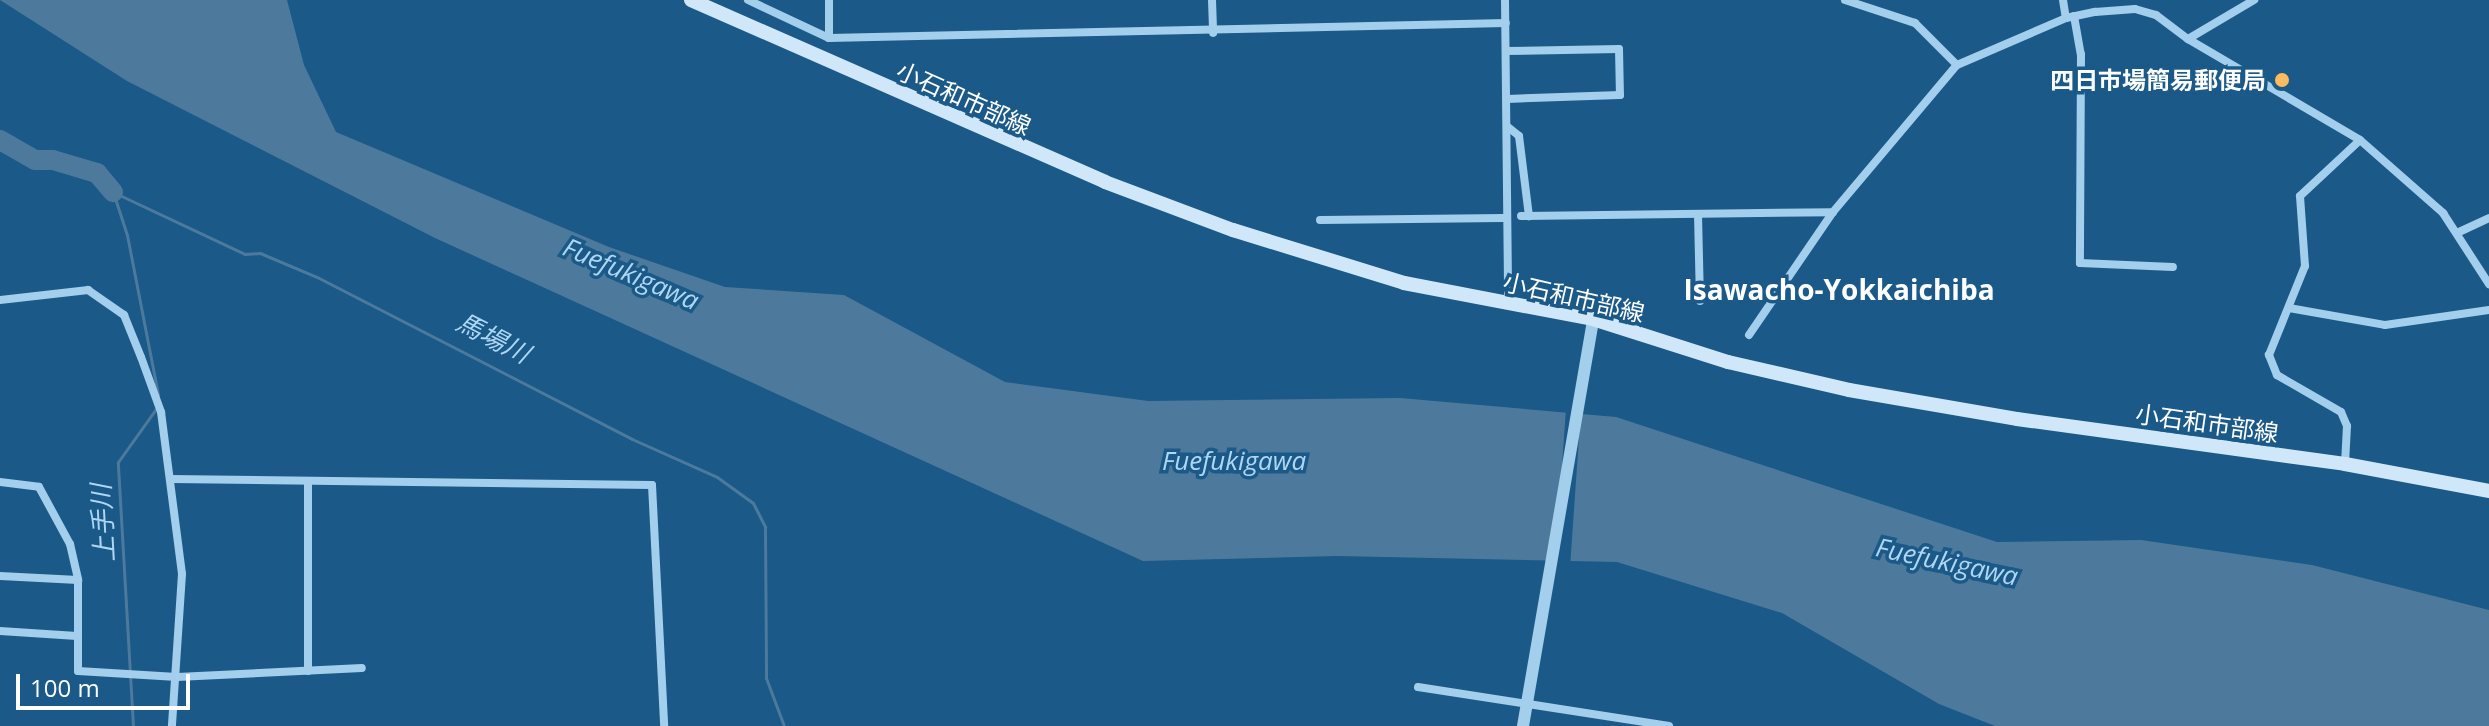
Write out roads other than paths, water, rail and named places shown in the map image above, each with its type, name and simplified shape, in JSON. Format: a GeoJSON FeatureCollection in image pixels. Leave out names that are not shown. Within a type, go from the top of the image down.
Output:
{"type":"FeatureCollection","features":[{"type":"Feature","properties":{"kind":"main road","name":"小石和市部線"},"geometry":{"type":"LineString","coordinates":[[691,0],[1037,154],[1233,230],[1404,283],[1593,319],[1728,362],[1849,390],[2017,419],[2345,464],[2489,491]]}},
{"type":"Feature","properties":{"kind":"street"},"geometry":{"type":"LineString","coordinates":[[748,0],[829,38],[1213,33],[1506,23]]}},
{"type":"Feature","properties":{"kind":"street"},"geometry":{"type":"LineString","coordinates":[[829,0],[829,38]]}},
{"type":"Feature","properties":{"kind":"street"},"geometry":{"type":"LineString","coordinates":[[1212,0],[1213,33]]}},
{"type":"Feature","properties":{"kind":"street"},"geometry":{"type":"LineString","coordinates":[[1505,0],[1508,303]]}},
{"type":"Feature","properties":{"kind":"street"},"geometry":{"type":"LineString","coordinates":[[1845,0],[1915,23],[1957,65]]}},
{"type":"Feature","properties":{"kind":"street"},"geometry":{"type":"LineString","coordinates":[[2063,0],[2081,54],[2080,263],[2173,267]]}},
{"type":"Feature","properties":{"kind":"street"},"geometry":{"type":"LineString","coordinates":[[2188,39],[2254,0]]}},
{"type":"Feature","properties":{"kind":"street"},"geometry":{"type":"LineString","coordinates":[[1749,335],[1833,212],[1957,65],[2070,17],[2135,9],[2156,15],[2188,39],[2360,140],[2405,174],[2459,232],[2489,284]]}},
{"type":"Feature","properties":{"kind":"street"},"geometry":{"type":"LineString","coordinates":[[1506,51],[1619,49],[1620,95],[1507,99]]}},
{"type":"Feature","properties":{"kind":"street"},"geometry":{"type":"LineString","coordinates":[[1508,127],[1519,136],[1525,216],[1833,212]]}},
{"type":"Feature","properties":{"kind":"street"},"geometry":{"type":"LineString","coordinates":[[2345,464],[2347,426],[2341,412],[2272,370],[2270,345],[2305,266],[2300,196],[2360,140]]}},
{"type":"Feature","properties":{"kind":"street"},"geometry":{"type":"LineString","coordinates":[[1698,214],[1700,301]]}},
{"type":"Feature","properties":{"kind":"street"},"geometry":{"type":"LineString","coordinates":[[1320,220],[1503,218]]}},
{"type":"Feature","properties":{"kind":"street"},"geometry":{"type":"LineString","coordinates":[[2459,232],[2489,218]]}},
{"type":"Feature","properties":{"kind":"street"},"geometry":{"type":"LineString","coordinates":[[0,300],[71,290],[103,296],[124,315],[161,412],[182,574],[172,726]]}},
{"type":"Feature","properties":{"kind":"street"},"geometry":{"type":"LineString","coordinates":[[2289,308],[2385,325],[2489,310]]}},
{"type":"Feature","properties":{"kind":"street"},"geometry":{"type":"LineString","coordinates":[[1523,726],[1524,701],[1593,319]]}},
{"type":"Feature","properties":{"kind":"street"},"geometry":{"type":"LineString","coordinates":[[170,479],[652,485],[659,579],[657,656],[664,726]]}},
{"type":"Feature","properties":{"kind":"street"},"geometry":{"type":"LineString","coordinates":[[308,481],[308,671]]}},
{"type":"Feature","properties":{"kind":"street"},"geometry":{"type":"LineString","coordinates":[[0,482],[39,487],[70,544],[78,580],[78,671],[131,671],[177,677],[362,668]]}},
{"type":"Feature","properties":{"kind":"street"},"geometry":{"type":"LineString","coordinates":[[0,576],[78,580]]}},
{"type":"Feature","properties":{"kind":"street"},"geometry":{"type":"LineString","coordinates":[[0,631],[77,636]]}},
{"type":"Feature","properties":{"kind":"street"},"geometry":{"type":"LineString","coordinates":[[1418,687],[1524,701],[1669,726]]}},
{"type":"Feature","properties":{"kind":"water","name":"Fuefukigawa"},"geometry":{"type":"Polygon","coordinates":[[[0,0],[287,0],[304,65],[336,132],[609,247],[725,287],[844,295],[1005,382],[1148,401],[1400,398],[1616,417],[1997,542],[2141,540],[2312,565],[2489,610],[2489,726],[1995,726],[1939,704],[1782,613],[1617,562],[1337,556],[1143,561],[435,238],[127,81],[0,0]]]}},
{"type":"Feature","properties":{"kind":"waterway","name":"馬場川"},"geometry":{"type":"LineString","coordinates":[[0,140],[35,160],[53,160],[97,173],[113,192]]}},
{"type":"Feature","properties":{"kind":"waterway","name":"馬場川"},"geometry":{"type":"LineString","coordinates":[[113,192],[245,254],[260,253],[317,277],[632,439],[717,477],[753,503],[765,527],[766,678],[784,726]]}},
{"type":"Feature","properties":{"kind":"waterway","name":"上手川"},"geometry":{"type":"LineString","coordinates":[[113,192],[127,235],[158,395]]}},
{"type":"Feature","properties":{"kind":"waterway","name":"上手川"},"geometry":{"type":"LineString","coordinates":[[133,726],[118,462],[158,406]]}},
{"type":"Feature","properties":{"kind":"place","name":"四日市場簡易郵便局"},"geometry":{"type":"Point","coordinates":[2282,80]}},
{"type":"Feature","properties":{"kind":"district","name":"Isawacho-Yokkaichiba"},"geometry":{"type":"Point","coordinates":[1839,289]}}]}
